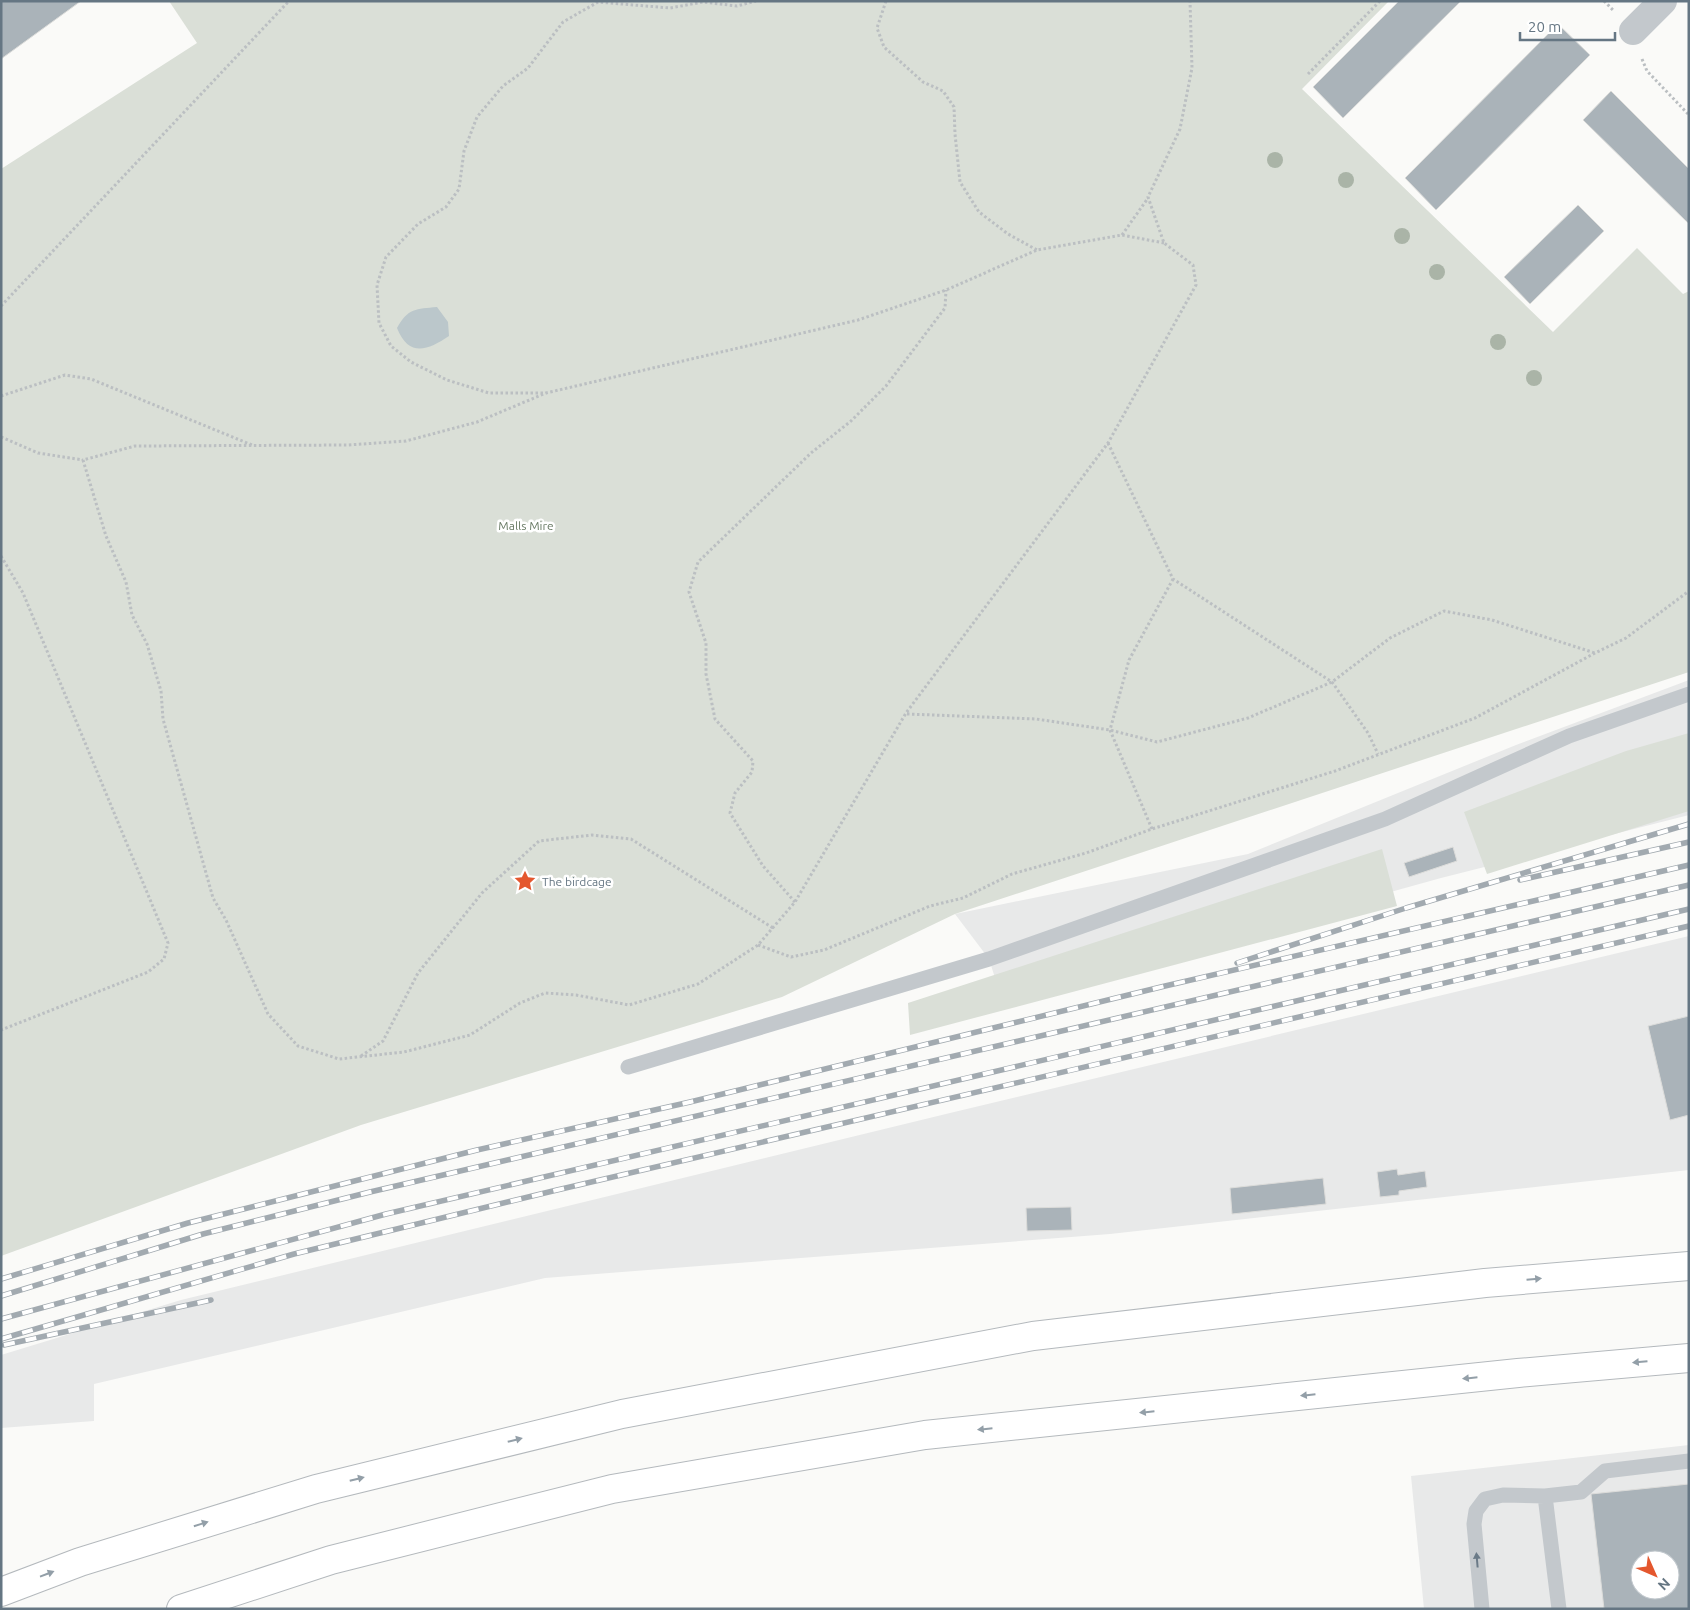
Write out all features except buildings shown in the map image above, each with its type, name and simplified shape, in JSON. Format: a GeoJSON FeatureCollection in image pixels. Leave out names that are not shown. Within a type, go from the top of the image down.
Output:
{"type":"FeatureCollection","features":[{"type":"Feature","properties":{"kind":"highway"},"geometry":{"type":"LineString","coordinates":[[1,1592],[80,1562],[316,1489],[622,1414],[1033,1336],[1486,1283],[1689,1266]]}},
{"type":"Feature","properties":{"kind":"highway"},"geometry":{"type":"LineString","coordinates":[[181,1609],[331,1560],[612,1489],[925,1435],[1518,1373],[1689,1358]]}},
{"type":"Feature","properties":{"kind":"street"},"geometry":{"type":"LineString","coordinates":[[1633,31],[1663,1]]}},
{"type":"Feature","properties":{"kind":"lane"},"geometry":{"type":"LineString","coordinates":[[628,1067],[1008,952],[1385,819],[1569,736],[1689,694]]}},
{"type":"Feature","properties":{"kind":"lane"},"geometry":{"type":"LineString","coordinates":[[1482,1609],[1474,1524],[1476,1511],[1485,1500],[1503,1495],[1545,1496],[1581,1492],[1605,1471],[1689,1461]]}},
{"type":"Feature","properties":{"kind":"lane"},"geometry":{"type":"LineString","coordinates":[[1545,1496],[1559,1609]]}},
{"type":"Feature","properties":{"kind":"path"},"geometry":{"type":"LineString","coordinates":[[1,306],[289,1]]}},
{"type":"Feature","properties":{"kind":"path"},"geometry":{"type":"LineString","coordinates":[[546,393],[489,393],[447,380],[411,362],[392,346],[379,323],[376,285],[386,257],[418,224],[446,207],[459,189],[464,151],[477,117],[504,86],[528,68],[563,22],[598,2],[670,8],[703,2],[737,6],[756,1]]}},
{"type":"Feature","properties":{"kind":"path"},"geometry":{"type":"LineString","coordinates":[[886,1],[877,28],[884,47],[922,82],[943,92],[954,107],[960,182],[979,212],[1008,234],[1037,250]]}},
{"type":"Feature","properties":{"kind":"path"},"geometry":{"type":"LineString","coordinates":[[1122,235],[1148,197],[1180,129],[1192,68],[1190,1]]}},
{"type":"Feature","properties":{"kind":"path"},"geometry":{"type":"LineString","coordinates":[[1308,74],[1380,1]]}},
{"type":"Feature","properties":{"kind":"path"},"geometry":{"type":"LineString","coordinates":[[1633,31],[1647,71],[1689,115]]}},
{"type":"Feature","properties":{"kind":"path"},"geometry":{"type":"LineString","coordinates":[[1148,197],[1164,243]]}},
{"type":"Feature","properties":{"kind":"path"},"geometry":{"type":"LineString","coordinates":[[1,437],[38,453],[83,460],[136,446],[348,445],[406,441],[476,422],[546,393],[858,320],[946,290],[1037,250],[1122,235],[1164,243],[1193,265],[1196,285],[1108,443],[906,714],[796,902],[758,946],[698,984],[630,1005],[576,995],[546,993],[520,1003],[470,1035],[404,1052],[339,1059],[298,1046],[268,1014],[226,920],[213,898],[163,719],[161,691],[147,644],[132,615],[126,582],[106,536],[83,460]]}},
{"type":"Feature","properties":{"kind":"path"},"geometry":{"type":"LineString","coordinates":[[796,902],[763,866],[730,813],[735,792],[752,772],[753,761],[715,719],[706,674],[706,643],[689,592],[698,562],[812,453],[851,421],[886,386],[945,308],[946,290]]}},
{"type":"Feature","properties":{"kind":"path"},"geometry":{"type":"LineString","coordinates":[[1,396],[65,375],[90,379],[254,446]]}},
{"type":"Feature","properties":{"kind":"path"},"geometry":{"type":"LineString","coordinates":[[1108,443],[1173,579],[1332,682],[1368,733],[1378,754]]}},
{"type":"Feature","properties":{"kind":"path"},"geometry":{"type":"LineString","coordinates":[[1,556],[23,593],[168,943],[164,959],[148,972],[1,1030]]}},
{"type":"Feature","properties":{"kind":"path"},"geometry":{"type":"LineString","coordinates":[[1152,829],[1110,730],[1129,660],[1173,579]]}},
{"type":"Feature","properties":{"kind":"path"},"geometry":{"type":"LineString","coordinates":[[758,946],[791,957],[824,950],[930,906],[963,898],[1012,874],[1086,853],[1152,829],[1335,771],[1475,718],[1595,652],[1626,638],[1689,591]]}},
{"type":"Feature","properties":{"kind":"path"},"geometry":{"type":"LineString","coordinates":[[906,714],[1036,719],[1110,730],[1157,742],[1248,718],[1332,682],[1390,638],[1444,611],[1492,620],[1595,652]]}},
{"type":"Feature","properties":{"kind":"path"},"geometry":{"type":"LineString","coordinates":[[359,1057],[383,1040],[418,973],[482,893],[539,841],[592,835],[631,839],[773,928]]}},
{"type":"Feature","properties":{"kind":"shaded area"},"geometry":{"type":"Polygon","coordinates":[[[437,307],[448,322],[449,336],[426,348],[413,347],[407,344],[397,328],[401,321],[409,313],[418,309],[437,307]]]}},
{"type":"Feature","properties":{"kind":"shaded area"},"geometry":{"type":"Polygon","coordinates":[[[1689,680],[1689,815],[1441,878],[1002,1000],[989,959],[955,914],[1248,854],[1516,745],[1689,680]]]}},
{"type":"Feature","properties":{"kind":"shaded area"},"geometry":{"type":"Polygon","coordinates":[[[1689,936],[1689,1170],[1110,1234],[545,1278],[94,1384],[94,1421],[1,1428],[1,1355],[181,1300],[1689,936]]]}},
{"type":"Feature","properties":{"kind":"shaded area"},"geometry":{"type":"Polygon","coordinates":[[[1689,1445],[1689,1609],[1424,1609],[1411,1476],[1689,1445]]]}},
{"type":"Feature","properties":{"kind":"green space","name":"Malls Mire"},"geometry":{"type":"Polygon","coordinates":[[[169,1],[1389,1],[1302,89],[1553,332],[1637,248],[1683,294],[1689,291],[1689,672],[955,914],[782,997],[361,1125],[1,1256],[1,169],[197,43],[169,1]]]}},
{"type":"Feature","properties":{"kind":"green space"},"geometry":{"type":"Polygon","coordinates":[[[1689,733],[1689,811],[1487,874],[1464,812],[1626,751],[1689,733]]]}},
{"type":"Feature","properties":{"kind":"green space"},"geometry":{"type":"Polygon","coordinates":[[[1382,849],[1397,906],[910,1035],[908,1003],[1382,849]]]}},
{"type":"Feature","properties":{"kind":"railway"},"geometry":{"type":"LineString","coordinates":[[1237,963],[1406,908],[1689,824]]}},
{"type":"Feature","properties":{"kind":"railway"},"geometry":{"type":"LineString","coordinates":[[1520,880],[1689,842]]}},
{"type":"Feature","properties":{"kind":"railway"},"geometry":{"type":"LineString","coordinates":[[1,1279],[188,1223],[477,1150],[690,1102],[1165,986],[1689,865]]}},
{"type":"Feature","properties":{"kind":"railway"},"geometry":{"type":"LineString","coordinates":[[1,1296],[203,1234],[370,1192],[1689,885]]}},
{"type":"Feature","properties":{"kind":"railway"},"geometry":{"type":"LineString","coordinates":[[1,1319],[386,1214],[1689,909]]}},
{"type":"Feature","properties":{"kind":"railway"},"geometry":{"type":"LineString","coordinates":[[1,1339],[294,1254],[557,1190],[1689,926]]}},
{"type":"Feature","properties":{"kind":"railway"},"geometry":{"type":"LineString","coordinates":[[4,1345],[211,1300]]}},
{"type":"Feature","properties":{"kind":"place","name":"The birdcage"},"geometry":{"type":"Point","coordinates":[525,881]}}]}
